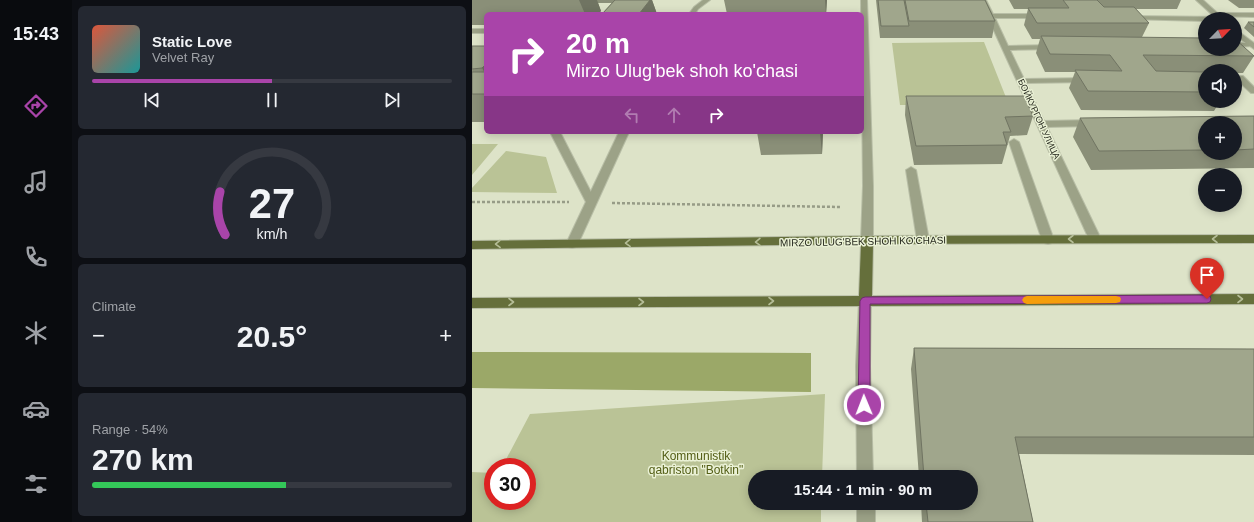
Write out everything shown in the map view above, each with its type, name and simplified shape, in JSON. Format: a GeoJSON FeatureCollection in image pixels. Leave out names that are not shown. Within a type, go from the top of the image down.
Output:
{"type":"FeatureCollection","features":[{"type":"Feature","properties":{"kind":"main road","name":"MIRZO ULUG'BEK SHOH KO'CHASI"},"geometry":{"type":"LineString","coordinates":[[472,245],[867,240],[1254,238]]}},
{"type":"Feature","properties":{"kind":"main road"},"geometry":{"type":"LineString","coordinates":[[865,301],[867,240]]}},
{"type":"Feature","properties":{"kind":"main road"},"geometry":{"type":"LineString","coordinates":[[472,302],[1254,299]]}},
{"type":"Feature","properties":{"kind":"street"},"geometry":{"type":"LineString","coordinates":[[693,12],[696,8],[707,0]]}},
{"type":"Feature","properties":{"kind":"street"},"geometry":{"type":"LineString","coordinates":[[864,0],[868,178],[867,240]]}},
{"type":"Feature","properties":{"kind":"street","name":"БОЙКУРГОН УЛИЦА"},"geometry":{"type":"LineString","coordinates":[[983,0],[1095,239]]}},
{"type":"Feature","properties":{"kind":"street"},"geometry":{"type":"LineString","coordinates":[[1199,0],[1212,12]]}},
{"type":"Feature","properties":{"kind":"street"},"geometry":{"type":"LineString","coordinates":[[1242,16],[1254,15]]}},
{"type":"Feature","properties":{"kind":"street"},"geometry":{"type":"LineString","coordinates":[[990,16],[1046,16]]}},
{"type":"Feature","properties":{"kind":"street"},"geometry":{"type":"LineString","coordinates":[[1118,18],[1198,18]]}},
{"type":"Feature","properties":{"kind":"street"},"geometry":{"type":"LineString","coordinates":[[472,31],[484,31]]}},
{"type":"Feature","properties":{"kind":"street"},"geometry":{"type":"LineString","coordinates":[[1242,37],[1252,46]]}},
{"type":"Feature","properties":{"kind":"street"},"geometry":{"type":"LineString","coordinates":[[1242,45],[1252,46]]}},
{"type":"Feature","properties":{"kind":"street"},"geometry":{"type":"LineString","coordinates":[[1005,48],[1058,47]]}},
{"type":"Feature","properties":{"kind":"street"},"geometry":{"type":"LineString","coordinates":[[1242,78],[1254,78]]}},
{"type":"Feature","properties":{"kind":"street"},"geometry":{"type":"LineString","coordinates":[[1021,81],[1095,80]]}},
{"type":"Feature","properties":{"kind":"street"},"geometry":{"type":"LineString","coordinates":[[1242,82],[1254,91]]}},
{"type":"Feature","properties":{"kind":"street"},"geometry":{"type":"LineString","coordinates":[[1042,124],[1104,123]]}},
{"type":"Feature","properties":{"kind":"street"},"geometry":{"type":"LineString","coordinates":[[556,134],[591,202]]}},
{"type":"Feature","properties":{"kind":"street"},"geometry":{"type":"LineString","coordinates":[[572,244],[623,134]]}},
{"type":"Feature","properties":{"kind":"street"},"geometry":{"type":"LineString","coordinates":[[1014,142],[1048,240]]}},
{"type":"Feature","properties":{"kind":"street"},"geometry":{"type":"LineString","coordinates":[[911,170],[922,240]]}},
{"type":"Feature","properties":{"kind":"street"},"geometry":{"type":"LineString","coordinates":[[865,301],[863,366],[865,470]]}},
{"type":"Feature","properties":{"kind":"street"},"geometry":{"type":"LineString","coordinates":[[866,510],[866,522]]}},
{"type":"Feature","properties":{"kind":"path"},"geometry":{"type":"LineString","coordinates":[[472,202],[591,202],[624,204],[840,207]]}},
{"type":"Feature","properties":{"kind":"green space"},"geometry":{"type":"Polygon","coordinates":[[[984,42],[1009,105],[900,105],[892,43],[984,42]]]}},
{"type":"Feature","properties":{"kind":"green space"},"geometry":{"type":"Polygon","coordinates":[[[472,144],[498,144],[472,175],[472,144]]]}},
{"type":"Feature","properties":{"kind":"green space"},"geometry":{"type":"Polygon","coordinates":[[[506,151],[546,157],[557,193],[472,192],[472,188],[506,151]]]}},
{"type":"Feature","properties":{"kind":"green space"},"geometry":{"type":"Polygon","coordinates":[[[472,352],[811,353],[811,392],[472,388],[472,352]]]}},
{"type":"Feature","properties":{"kind":"green space","name":"Kommunistik qabriston \"Botkin\""},"geometry":{"type":"Polygon","coordinates":[[[825,394],[822,470],[748,470],[748,510],[821,510],[821,522],[472,522],[472,472],[484,473],[484,510],[536,510],[536,458],[507,458],[530,414],[825,394]]]}},
{"type":"Feature","properties":{"kind":"building"},"geometry":{"type":"Polygon","coordinates":[[[615,0],[650,0],[641,12],[604,12],[615,0]]]}},
{"type":"Feature","properties":{"kind":"building"},"geometry":{"type":"Polygon","coordinates":[[[878,0],[904,0],[909,26],[881,26],[878,0]]]}},
{"type":"Feature","properties":{"kind":"building"},"geometry":{"type":"Polygon","coordinates":[[[905,0],[985,0],[995,21],[909,21],[905,0]]]}},
{"type":"Feature","properties":{"kind":"building"},"geometry":{"type":"Polygon","coordinates":[[[1063,0],[1097,0],[1104,7],[1134,7],[1149,23],[1037,23],[1028,8],[1069,8],[1063,0]]]}},
{"type":"Feature","properties":{"kind":"building"},"geometry":{"type":"Polygon","coordinates":[[[1248,22],[1254,22],[1254,27],[1248,22]]]}},
{"type":"Feature","properties":{"kind":"building"},"geometry":{"type":"Polygon","coordinates":[[[1041,36],[1198,38],[1198,55],[1143,55],[1156,71],[1198,72],[1198,92],[1088,91],[1075,70],[1122,71],[1110,55],[1050,54],[1041,36]]]}},
{"type":"Feature","properties":{"kind":"building"},"geometry":{"type":"Polygon","coordinates":[[[1242,45],[1254,56],[1242,56],[1242,45]]]}},
{"type":"Feature","properties":{"kind":"building"},"geometry":{"type":"Polygon","coordinates":[[[472,46],[484,46],[484,66],[482,68],[472,69],[472,46]]]}},
{"type":"Feature","properties":{"kind":"building"},"geometry":{"type":"Polygon","coordinates":[[[472,72],[484,72],[484,94],[472,94],[472,72]]]}},
{"type":"Feature","properties":{"kind":"building"},"geometry":{"type":"Polygon","coordinates":[[[906,96],[1024,96],[1033,116],[1005,117],[1011,132],[1003,132],[1007,145],[916,146],[906,96]]]}},
{"type":"Feature","properties":{"kind":"building"},"geometry":{"type":"Polygon","coordinates":[[[1242,116],[1254,116],[1254,149],[1242,150],[1242,116]]]}},
{"type":"Feature","properties":{"kind":"building"},"geometry":{"type":"Polygon","coordinates":[[[1198,117],[1198,150],[1099,151],[1080,118],[1198,117]]]}},
{"type":"Feature","properties":{"kind":"building"},"geometry":{"type":"Polygon","coordinates":[[[914,348],[1254,349],[1254,437],[1015,437],[1033,522],[928,522],[927,510],[978,510],[978,470],[923,470],[914,348]]]}},
{"type":"Feature","properties":{"kind":"slow traffic"},"geometry":{"type":"LineString","coordinates":[[1027,300],[1116,299]]}},
{"type":"Feature","properties":{"kind":"route"},"geometry":{"type":"LineString","coordinates":[[864,405],[863,366],[865,301],[1207,299]]}}]}
